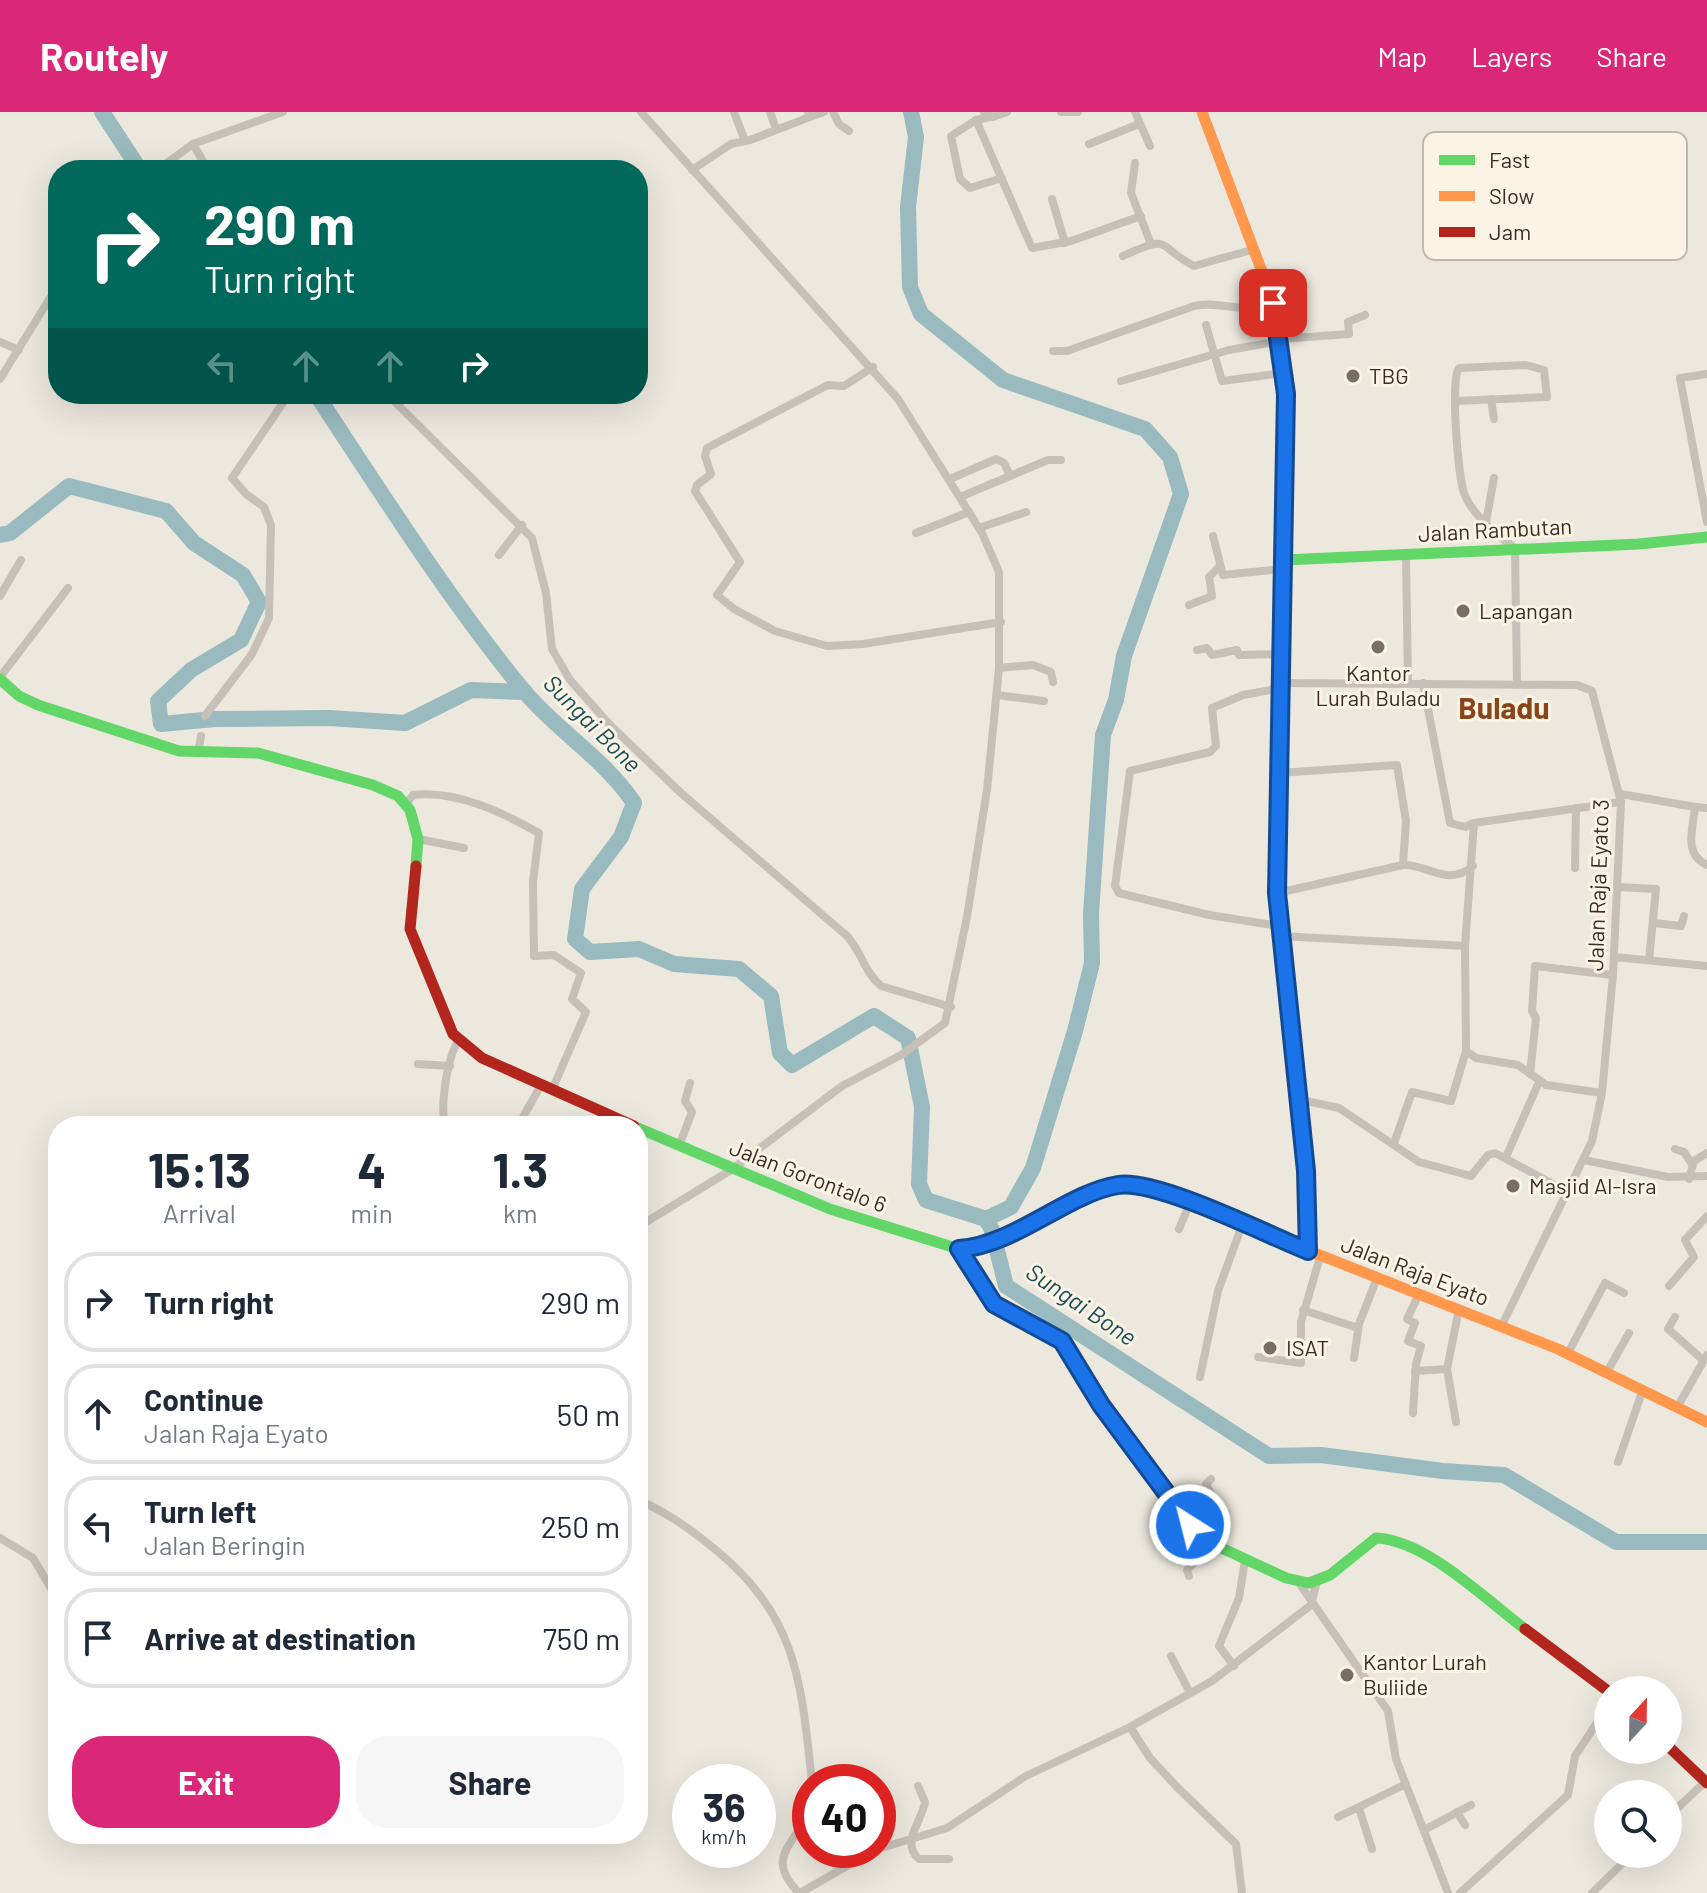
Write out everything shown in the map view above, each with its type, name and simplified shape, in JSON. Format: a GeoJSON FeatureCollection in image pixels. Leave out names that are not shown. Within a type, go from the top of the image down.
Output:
{"type":"FeatureCollection","features":[{"type":"Feature","properties":{"kind":"street"},"geometry":{"type":"LineString","coordinates":[[171,160],[193,144],[283,112]]}},
{"type":"Feature","properties":{"kind":"street"},"geometry":{"type":"LineString","coordinates":[[641,112],[873,367],[898,399],[979,528],[999,572],[1001,622],[987,790],[951,1007],[942,1027],[901,1055],[842,1086],[731,1170],[648,1221]]}},
{"type":"Feature","properties":{"kind":"street"},"geometry":{"type":"LineString","coordinates":[[734,112],[745,141]]}},
{"type":"Feature","properties":{"kind":"street"},"geometry":{"type":"LineString","coordinates":[[770,112],[776,129]]}},
{"type":"Feature","properties":{"kind":"street"},"geometry":{"type":"LineString","coordinates":[[692,170],[731,144],[824,112]]}},
{"type":"Feature","properties":{"kind":"street"},"geometry":{"type":"LineString","coordinates":[[833,112],[839,124],[849,131]]}},
{"type":"Feature","properties":{"kind":"street"},"geometry":{"type":"LineString","coordinates":[[1002,178],[970,188],[960,179],[951,136],[987,114],[1007,112]]}},
{"type":"Feature","properties":{"kind":"street"},"geometry":{"type":"LineString","coordinates":[[1061,112],[1078,112]]}},
{"type":"Feature","properties":{"kind":"street"},"geometry":{"type":"LineString","coordinates":[[1135,112],[1150,146]]}},
{"type":"Feature","properties":{"kind":"street"},"geometry":{"type":"LineString","coordinates":[[1202,112],[1273,303],[1284,373],[1277,893],[1306,1171],[1308,1251]]}},
{"type":"Feature","properties":{"kind":"street"},"geometry":{"type":"LineString","coordinates":[[976,120],[1031,247],[1037,250],[1065,243],[1141,216]]}},
{"type":"Feature","properties":{"kind":"street"},"geometry":{"type":"LineString","coordinates":[[1089,144],[1139,124]]}},
{"type":"Feature","properties":{"kind":"street"},"geometry":{"type":"LineString","coordinates":[[193,144],[202,160]]}},
{"type":"Feature","properties":{"kind":"street"},"geometry":{"type":"LineString","coordinates":[[1135,163],[1131,193],[1151,244]]}},
{"type":"Feature","properties":{"kind":"street"},"geometry":{"type":"LineString","coordinates":[[1052,199],[1065,243]]}},
{"type":"Feature","properties":{"kind":"street"},"geometry":{"type":"LineString","coordinates":[[1123,256],[1151,244],[1170,246],[1194,266],[1255,249]]}},
{"type":"Feature","properties":{"kind":"street"},"geometry":{"type":"LineString","coordinates":[[0,379],[48,302]]}},
{"type":"Feature","properties":{"kind":"street"},"geometry":{"type":"LineString","coordinates":[[1053,351],[1067,351],[1194,306],[1212,303],[1253,310],[1273,303]]}},
{"type":"Feature","properties":{"kind":"street"},"geometry":{"type":"LineString","coordinates":[[1121,381],[1213,354],[1280,340],[1349,334],[1348,322],[1365,315]]}},
{"type":"Feature","properties":{"kind":"street"},"geometry":{"type":"LineString","coordinates":[[1206,325],[1222,381],[1284,373]]}},
{"type":"Feature","properties":{"kind":"street"},"geometry":{"type":"LineString","coordinates":[[0,342],[19,350]]}},
{"type":"Feature","properties":{"kind":"street"},"geometry":{"type":"LineString","coordinates":[[1456,401],[1547,397],[1544,370],[1526,365],[1459,368],[1456,371],[1456,401],[1464,492],[1486,522],[1515,548],[1517,684]]}},
{"type":"Feature","properties":{"kind":"street"},"geometry":{"type":"LineString","coordinates":[[873,367],[844,386],[828,385],[707,448],[711,474],[697,485],[695,491],[740,562],[717,595],[734,609],[775,631],[827,646],[863,644],[1001,622]]}},
{"type":"Feature","properties":{"kind":"street"},"geometry":{"type":"LineString","coordinates":[[1707,374],[1680,378],[1707,522]]}},
{"type":"Feature","properties":{"kind":"street"},"geometry":{"type":"LineString","coordinates":[[1491,399],[1494,419]]}},
{"type":"Feature","properties":{"kind":"street"},"geometry":{"type":"LineString","coordinates":[[205,716],[258,644],[272,609],[268,512],[232,478],[282,404]]}},
{"type":"Feature","properties":{"kind":"street"},"geometry":{"type":"LineString","coordinates":[[397,404],[522,525],[536,545],[546,593],[552,649],[570,680],[610,725],[681,793],[847,936],[861,953],[871,978],[881,986],[951,1007]]}},
{"type":"Feature","properties":{"kind":"street"},"geometry":{"type":"LineString","coordinates":[[950,479],[993,459],[1004,463],[1010,475]]}},
{"type":"Feature","properties":{"kind":"street"},"geometry":{"type":"LineString","coordinates":[[960,497],[1048,460],[1061,460]]}},
{"type":"Feature","properties":{"kind":"street"},"geometry":{"type":"LineString","coordinates":[[1486,522],[1494,478]]}},
{"type":"Feature","properties":{"kind":"street"},"geometry":{"type":"LineString","coordinates":[[916,533],[969,512]]}},
{"type":"Feature","properties":{"kind":"street"},"geometry":{"type":"LineString","coordinates":[[979,528],[1026,512]]}},
{"type":"Feature","properties":{"kind":"street"},"geometry":{"type":"LineString","coordinates":[[499,555],[522,525]]}},
{"type":"Feature","properties":{"kind":"street"},"geometry":{"type":"LineString","coordinates":[[1213,536],[1223,575],[1283,565]]}},
{"type":"Feature","properties":{"kind":"street","name":"Jalan Rambutan"},"geometry":{"type":"LineString","coordinates":[[1283,565],[1515,548],[1698,542]]}},
{"type":"Feature","properties":{"kind":"street"},"geometry":{"type":"LineString","coordinates":[[1406,555],[1408,683]]}},
{"type":"Feature","properties":{"kind":"street"},"geometry":{"type":"LineString","coordinates":[[0,596],[21,560]]}},
{"type":"Feature","properties":{"kind":"street"},"geometry":{"type":"LineString","coordinates":[[1189,605],[1212,596],[1209,577],[1220,566]]}},
{"type":"Feature","properties":{"kind":"street"},"geometry":{"type":"LineString","coordinates":[[68,588],[0,678],[19,696],[179,751],[258,753],[387,789],[406,804],[413,795],[443,794],[461,798],[539,833],[533,882],[534,956],[554,955],[581,973],[572,999],[586,1011],[547,1087],[525,1116]]}},
{"type":"Feature","properties":{"kind":"street"},"geometry":{"type":"LineString","coordinates":[[1197,650],[1207,648],[1212,655],[1237,650],[1239,655],[1281,654]]}},
{"type":"Feature","properties":{"kind":"street"},"geometry":{"type":"LineString","coordinates":[[999,668],[1039,666],[1051,672],[1053,682]]}},
{"type":"Feature","properties":{"kind":"street"},"geometry":{"type":"LineString","coordinates":[[1423,683],[1450,823],[1465,827],[1621,798],[1707,808]]}},
{"type":"Feature","properties":{"kind":"street","name":"Jalan Raja Eyato 3"},"geometry":{"type":"LineString","coordinates":[[1280,931],[1119,893],[1115,886],[1130,771],[1210,752],[1216,746],[1212,708],[1243,695],[1282,686],[1517,684],[1577,685],[1592,691],[1621,798],[1613,975],[1602,1093],[1592,1141],[1584,1160],[1502,1325]]}},
{"type":"Feature","properties":{"kind":"street"},"geometry":{"type":"LineString","coordinates":[[997,695],[1044,701]]}},
{"type":"Feature","properties":{"kind":"street"},"geometry":{"type":"LineString","coordinates":[[198,753],[201,736]]}},
{"type":"Feature","properties":{"kind":"street"},"geometry":{"type":"LineString","coordinates":[[1278,773],[1397,765],[1406,821],[1403,865]]}},
{"type":"Feature","properties":{"kind":"street","name":"Jalan Gorontalo 6"},"geometry":{"type":"LineString","coordinates":[[406,804],[418,839],[410,929],[449,1026],[459,1040],[482,1058],[609,1116]]}},
{"type":"Feature","properties":{"kind":"street"},"geometry":{"type":"LineString","coordinates":[[1695,807],[1690,847],[1697,858],[1707,865]]}},
{"type":"Feature","properties":{"kind":"street"},"geometry":{"type":"LineString","coordinates":[[1575,868],[1576,808]]}},
{"type":"Feature","properties":{"kind":"street"},"geometry":{"type":"LineString","coordinates":[[1394,1143],[1412,1092],[1451,1101],[1466,1051],[1465,946],[1474,823]]}},
{"type":"Feature","properties":{"kind":"street"},"geometry":{"type":"LineString","coordinates":[[418,839],[464,848]]}},
{"type":"Feature","properties":{"kind":"street"},"geometry":{"type":"LineString","coordinates":[[1277,893],[1403,865],[1451,877],[1464,874],[1473,866]]}},
{"type":"Feature","properties":{"kind":"street"},"geometry":{"type":"LineString","coordinates":[[1618,887],[1655,888],[1649,960]]}},
{"type":"Feature","properties":{"kind":"street"},"geometry":{"type":"LineString","coordinates":[[1654,923],[1681,926],[1684,916]]}},
{"type":"Feature","properties":{"kind":"street"},"geometry":{"type":"LineString","coordinates":[[1280,931],[1465,946]]}},
{"type":"Feature","properties":{"kind":"street"},"geometry":{"type":"LineString","coordinates":[[1614,957],[1707,966]]}},
{"type":"Feature","properties":{"kind":"street"},"geometry":{"type":"LineString","coordinates":[[1530,1074],[1536,1018],[1532,1011],[1535,966],[1613,975]]}},
{"type":"Feature","properties":{"kind":"street"},"geometry":{"type":"LineString","coordinates":[[443,1116],[441,1104],[459,1040]]}},
{"type":"Feature","properties":{"kind":"street"},"geometry":{"type":"LineString","coordinates":[[1466,1051],[1476,1058],[1518,1065],[1539,1082],[1602,1093]]}},
{"type":"Feature","properties":{"kind":"street"},"geometry":{"type":"LineString","coordinates":[[418,1064],[450,1066]]}},
{"type":"Feature","properties":{"kind":"street"},"geometry":{"type":"LineString","coordinates":[[1506,1157],[1539,1082]]}},
{"type":"Feature","properties":{"kind":"street"},"geometry":{"type":"LineString","coordinates":[[679,1146],[692,1112],[685,1101],[690,1083]]}},
{"type":"Feature","properties":{"kind":"street"},"geometry":{"type":"LineString","coordinates":[[1297,1099],[1339,1108],[1364,1128],[1394,1143],[1419,1162],[1468,1177],[1488,1155],[1506,1157],[1568,1192]]}},
{"type":"Feature","properties":{"kind":"street","name":"Jalan Gorontalo 6"},"geometry":{"type":"LineString","coordinates":[[648,1133],[731,1170],[864,1221],[964,1248]]}},
{"type":"Feature","properties":{"kind":"street"},"geometry":{"type":"LineString","coordinates":[[1675,1149],[1684,1152],[1692,1164]]}},
{"type":"Feature","properties":{"kind":"street"},"geometry":{"type":"LineString","coordinates":[[1689,1179],[1692,1164],[1707,1153]]}},
{"type":"Feature","properties":{"kind":"street"},"geometry":{"type":"LineString","coordinates":[[1584,1160],[1689,1179],[1707,1176]]}},
{"type":"Feature","properties":{"kind":"street","name":"Jalan Raja Eyato"},"geometry":{"type":"LineString","coordinates":[[964,1248],[1016,1232],[1115,1185],[1150,1188],[1320,1257],[1502,1325],[1568,1353],[1707,1422]]}},
{"type":"Feature","properties":{"kind":"street"},"geometry":{"type":"LineString","coordinates":[[1179,1229],[1190,1203]]}},
{"type":"Feature","properties":{"kind":"street"},"geometry":{"type":"LineString","coordinates":[[1669,1286],[1694,1257],[1685,1240],[1707,1216]]}},
{"type":"Feature","properties":{"kind":"street"},"geometry":{"type":"LineString","coordinates":[[1200,1377],[1218,1291],[1242,1225]]}},
{"type":"Feature","properties":{"kind":"street"},"geometry":{"type":"LineString","coordinates":[[964,1248],[994,1304],[1062,1341],[1101,1405],[1190,1525],[1213,1544],[1299,1583],[1317,1581],[1330,1575],[1376,1538],[1398,1539],[1490,1599],[1594,1680]]}},
{"type":"Feature","properties":{"kind":"street"},"geometry":{"type":"LineString","coordinates":[[1258,1357],[1301,1363],[1303,1310],[1320,1257]]}},
{"type":"Feature","properties":{"kind":"street"},"geometry":{"type":"LineString","coordinates":[[1354,1358],[1358,1328],[1377,1278]]}},
{"type":"Feature","properties":{"kind":"street"},"geometry":{"type":"LineString","coordinates":[[1568,1353],[1605,1283],[1624,1293]]}},
{"type":"Feature","properties":{"kind":"street"},"geometry":{"type":"LineString","coordinates":[[1413,1413],[1415,1371],[1421,1346],[1408,1341],[1415,1323],[1407,1319],[1419,1294]]}},
{"type":"Feature","properties":{"kind":"street"},"geometry":{"type":"LineString","coordinates":[[1456,1422],[1447,1369],[1459,1309]]}},
{"type":"Feature","properties":{"kind":"street"},"geometry":{"type":"LineString","coordinates":[[1303,1310],[1358,1328]]}},
{"type":"Feature","properties":{"kind":"street"},"geometry":{"type":"LineString","coordinates":[[1675,1317],[1668,1329],[1705,1358],[1678,1406]]}},
{"type":"Feature","properties":{"kind":"street"},"geometry":{"type":"LineString","coordinates":[[1607,1372],[1629,1333]]}},
{"type":"Feature","properties":{"kind":"street"},"geometry":{"type":"LineString","coordinates":[[1415,1371],[1447,1369]]}},
{"type":"Feature","properties":{"kind":"street"},"geometry":{"type":"LineString","coordinates":[[1618,1462],[1643,1389]]}},
{"type":"Feature","properties":{"kind":"street"},"geometry":{"type":"LineString","coordinates":[[1190,1525],[1215,1502],[1206,1484],[1211,1479]]}},
{"type":"Feature","properties":{"kind":"street"},"geometry":{"type":"LineString","coordinates":[[648,1505],[669,1515],[708,1544],[766,1599],[797,1670],[810,1764]]}},
{"type":"Feature","properties":{"kind":"street"},"geometry":{"type":"LineString","coordinates":[[0,1538],[33,1558],[48,1583]]}},
{"type":"Feature","properties":{"kind":"street"},"geometry":{"type":"LineString","coordinates":[[1189,1576],[1187,1570],[1213,1544]]}},
{"type":"Feature","properties":{"kind":"street"},"geometry":{"type":"LineString","coordinates":[[1234,1666],[1219,1646],[1239,1598],[1245,1560]]}},
{"type":"Feature","properties":{"kind":"street"},"geometry":{"type":"LineString","coordinates":[[896,1844],[947,1828],[1026,1776],[1130,1727],[1234,1666],[1311,1605],[1317,1581]]}},
{"type":"Feature","properties":{"kind":"street"},"geometry":{"type":"LineString","coordinates":[[1299,1583],[1311,1605],[1388,1711],[1396,1759],[1448,1893]]}},
{"type":"Feature","properties":{"kind":"street"},"geometry":{"type":"LineString","coordinates":[[1171,1656],[1190,1693]]}},
{"type":"Feature","properties":{"kind":"street"},"geometry":{"type":"LineString","coordinates":[[1130,1727],[1150,1758],[1236,1844],[1242,1893]]}},
{"type":"Feature","properties":{"kind":"street"},"geometry":{"type":"LineString","coordinates":[[1460,1893],[1568,1795],[1575,1756],[1594,1727]]}},
{"type":"Feature","properties":{"kind":"street"},"geometry":{"type":"LineString","coordinates":[[1682,1759],[1706,1782],[1682,1804]]}},
{"type":"Feature","properties":{"kind":"street"},"geometry":{"type":"LineString","coordinates":[[1338,1817],[1406,1784]]}},
{"type":"Feature","properties":{"kind":"street"},"geometry":{"type":"LineString","coordinates":[[918,1786],[925,1802],[911,1840],[911,1850],[919,1859],[949,1859]]}},
{"type":"Feature","properties":{"kind":"street"},"geometry":{"type":"LineString","coordinates":[[1424,1830],[1471,1805]]}},
{"type":"Feature","properties":{"kind":"street"},"geometry":{"type":"LineString","coordinates":[[1359,1808],[1372,1849]]}},
{"type":"Feature","properties":{"kind":"street"},"geometry":{"type":"LineString","coordinates":[[1457,1812],[1465,1825]]}},
{"type":"Feature","properties":{"kind":"street"},"geometry":{"type":"LineString","coordinates":[[792,1842],[781,1861],[784,1875],[800,1893],[843,1868]]}},
{"type":"Feature","properties":{"kind":"street"},"geometry":{"type":"LineString","coordinates":[[1592,1893],[1618,1868]]}},
{"type":"Feature","properties":{"kind":"waterway","name":"Sungai Bone"},"geometry":{"type":"LineString","coordinates":[[102,112],[133,160]]}},
{"type":"Feature","properties":{"kind":"waterway"},"geometry":{"type":"LineString","coordinates":[[911,112],[916,137],[908,207],[910,287],[921,314],[1003,380],[1145,429],[1170,457],[1181,494],[1124,656],[1116,700],[1103,735],[1091,914],[1092,963],[1075,1031],[1033,1168],[1011,1207],[986,1219]]}},
{"type":"Feature","properties":{"kind":"waterway","name":"Sungai Bone"},"geometry":{"type":"LineString","coordinates":[[323,404],[416,545],[495,655],[536,705],[609,772],[634,803],[621,837],[582,889],[575,939],[590,952],[639,949],[674,964],[739,969],[771,996],[780,1053],[792,1065],[874,1016],[908,1038],[922,1107],[919,1184],[926,1200],[986,1219],[992,1230],[1006,1286],[1269,1456],[1321,1455],[1443,1471],[1504,1475],[1616,1542],[1707,1542]]}},
{"type":"Feature","properties":{"kind":"waterway"},"geometry":{"type":"LineString","coordinates":[[0,535],[10,533],[69,486],[166,511],[194,543],[243,575],[259,602],[241,640],[191,670],[158,701],[161,724],[215,719],[329,718],[405,723],[471,690],[525,692]]}},
{"type":"Feature","properties":{"kind":"traffic: fast"},"geometry":{"type":"LineString","coordinates":[[1286,500],[1280,626],[1283,683],[1277,893],[1286,975]]}},
{"type":"Feature","properties":{"kind":"traffic: fast"},"geometry":{"type":"LineString","coordinates":[[1284,560],[1639,544],[1707,537]]}},
{"type":"Feature","properties":{"kind":"traffic: fast"},"geometry":{"type":"LineString","coordinates":[[0,679],[19,696],[38,705],[179,751],[258,753],[373,785],[398,796],[410,810],[418,839],[416,866]]}},
{"type":"Feature","properties":{"kind":"traffic: fast"},"geometry":{"type":"LineString","coordinates":[[648,1132],[830,1209],[959,1249],[1016,1232],[1115,1185],[1150,1188],[1259,1231]]}},
{"type":"Feature","properties":{"kind":"traffic: fast"},"geometry":{"type":"LineString","coordinates":[[959,1249],[994,1304],[1062,1341],[1101,1405],[1178,1512],[1213,1544],[1286,1578],[1309,1583],[1330,1575],[1376,1538],[1395,1541],[1435,1560],[1525,1629]]}},
{"type":"Feature","properties":{"kind":"traffic: slow"},"geometry":{"type":"LineString","coordinates":[[1202,112],[1267,285],[1283,354],[1286,500]]}},
{"type":"Feature","properties":{"kind":"traffic: slow"},"geometry":{"type":"LineString","coordinates":[[1286,975],[1306,1171],[1308,1251]]}},
{"type":"Feature","properties":{"kind":"traffic: slow"},"geometry":{"type":"LineString","coordinates":[[1259,1231],[1558,1349],[1707,1422]]}},
{"type":"Feature","properties":{"kind":"traffic: jam"},"geometry":{"type":"LineString","coordinates":[[416,866],[410,929],[453,1034],[482,1058],[612,1116]]}},
{"type":"Feature","properties":{"kind":"traffic: jam"},"geometry":{"type":"LineString","coordinates":[[1525,1629],[1594,1681]]}},
{"type":"Feature","properties":{"kind":"traffic: jam"},"geometry":{"type":"LineString","coordinates":[[1682,1759],[1707,1783]]}},
{"type":"Feature","properties":{"kind":"place","name":"TBG"},"geometry":{"type":"Point","coordinates":[1353,376]}},
{"type":"Feature","properties":{"kind":"place","name":"Lapangan"},"geometry":{"type":"Point","coordinates":[1463,611]}},
{"type":"Feature","properties":{"kind":"place","name":"Kantor Lurah Buladu"},"geometry":{"type":"Point","coordinates":[1378,647]}},
{"type":"Feature","properties":{"kind":"place","name":"Masjid Al-Isra"},"geometry":{"type":"Point","coordinates":[1513,1186]}},
{"type":"Feature","properties":{"kind":"place","name":"ISAT"},"geometry":{"type":"Point","coordinates":[1270,1348]}},
{"type":"Feature","properties":{"kind":"place","name":"Kantor Lurah Buliide"},"geometry":{"type":"Point","coordinates":[1347,1675]}},
{"type":"Feature","properties":{"kind":"district","name":"Buladu"},"geometry":{"type":"Point","coordinates":[1504,709]}},
{"type":"Feature","properties":{"kind":"route"},"geometry":{"type":"LineString","coordinates":[[1190,1525],[1101,1405],[1062,1341],[1049,1331],[994,1304],[959,1249],[1016,1232],[1091,1195],[1126,1184],[1175,1196],[1308,1251],[1306,1171],[1277,893],[1286,394],[1283,354],[1273,303]]}}]}
